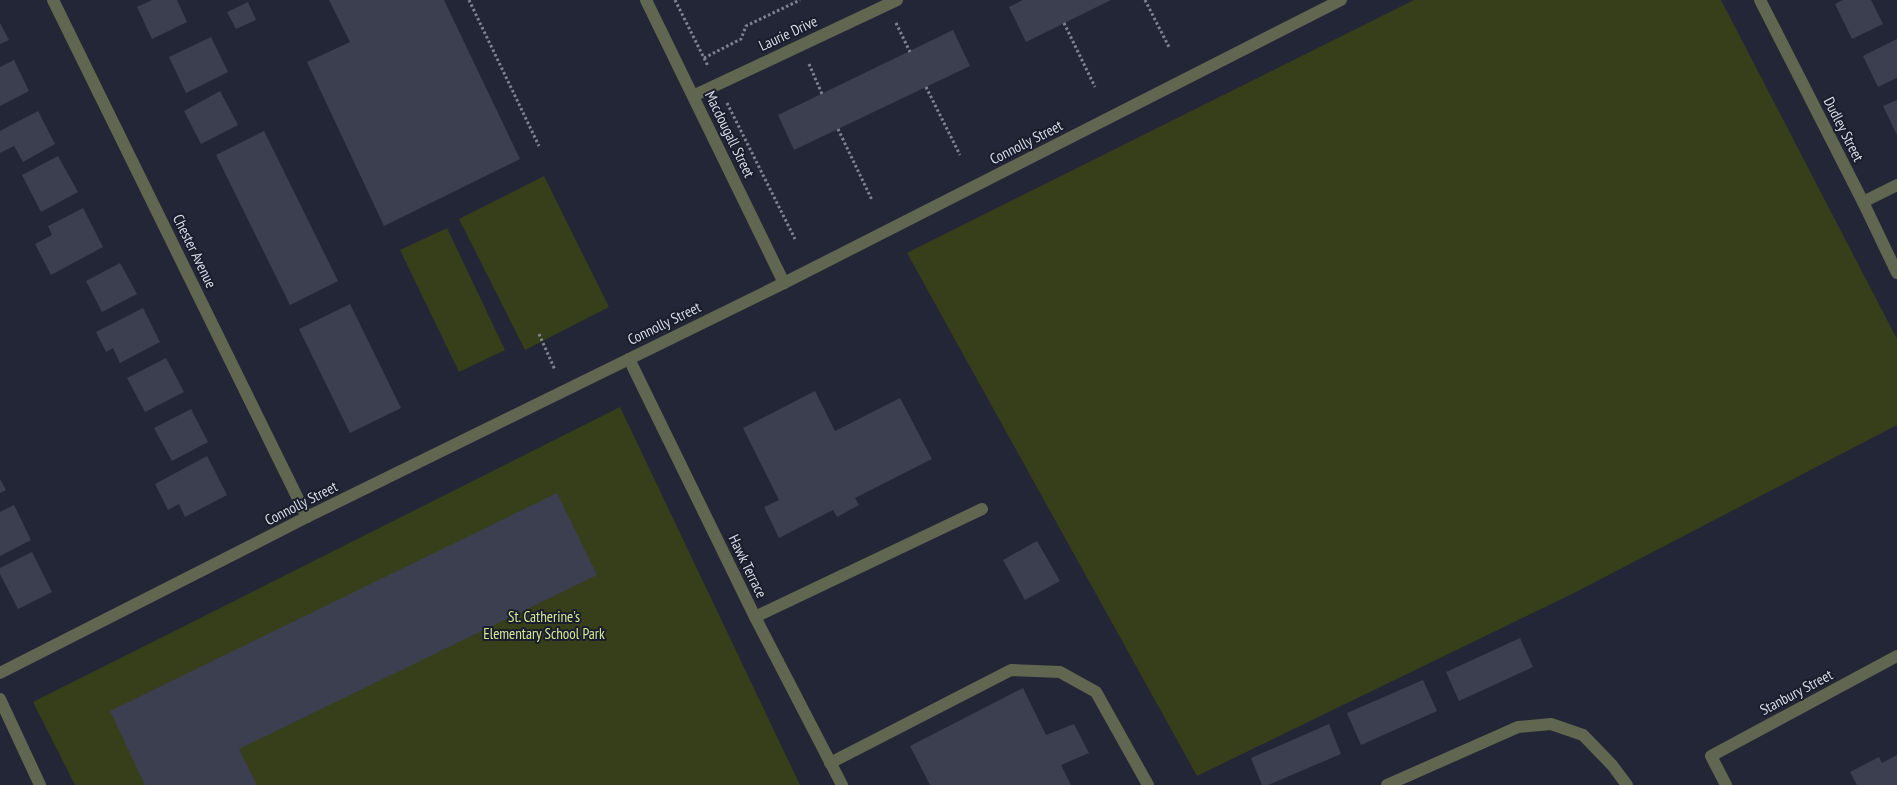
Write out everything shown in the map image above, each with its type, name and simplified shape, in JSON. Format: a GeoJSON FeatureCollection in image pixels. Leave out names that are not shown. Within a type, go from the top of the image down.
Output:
{"type":"FeatureCollection","features":[{"type":"Feature","properties":{"kind":"street","name":"Chester Avenue"},"geometry":{"type":"LineString","coordinates":[[53,0],[307,517]]}},
{"type":"Feature","properties":{"kind":"street","name":"Macdougall Street"},"geometry":{"type":"LineString","coordinates":[[646,0],[784,283]]}},
{"type":"Feature","properties":{"kind":"street","name":"Connolly Street"},"geometry":{"type":"LineString","coordinates":[[0,673],[307,517],[784,283],[1341,0]]}},
{"type":"Feature","properties":{"kind":"street","name":"Dudley Street"},"geometry":{"type":"LineString","coordinates":[[1760,0],[1897,273]]}},
{"type":"Feature","properties":{"kind":"street","name":"Laurie Drive"},"geometry":{"type":"LineString","coordinates":[[693,96],[892,2]]}},
{"type":"Feature","properties":{"kind":"street"},"geometry":{"type":"LineString","coordinates":[[1863,202],[1897,185]]}},
{"type":"Feature","properties":{"kind":"street","name":"Hawk Terrace"},"geometry":{"type":"LineString","coordinates":[[629,359],[755,617],[842,785]]}},
{"type":"Feature","properties":{"kind":"street"},"geometry":{"type":"LineString","coordinates":[[755,617],[982,509]]}},
{"type":"Feature","properties":{"kind":"street","name":"Stanbury Street"},"geometry":{"type":"LineString","coordinates":[[1726,785],[1711,756],[1897,656]]}},
{"type":"Feature","properties":{"kind":"street"},"geometry":{"type":"LineString","coordinates":[[830,762],[1011,670],[1060,672],[1096,692],[1148,785]]}},
{"type":"Feature","properties":{"kind":"street"},"geometry":{"type":"LineString","coordinates":[[0,699],[40,785]]}},
{"type":"Feature","properties":{"kind":"street"},"geometry":{"type":"LineString","coordinates":[[1387,785],[1518,727],[1551,724],[1584,735],[1612,765],[1627,785]]}},
{"type":"Feature","properties":{"kind":"path"},"geometry":{"type":"LineString","coordinates":[[469,0],[539,146]]}},
{"type":"Feature","properties":{"kind":"path"},"geometry":{"type":"LineString","coordinates":[[675,0],[795,238]]}},
{"type":"Feature","properties":{"kind":"path"},"geometry":{"type":"LineString","coordinates":[[704,58],[741,39],[746,26],[800,0]]}},
{"type":"Feature","properties":{"kind":"path"},"geometry":{"type":"LineString","coordinates":[[1145,0],[1170,49]]}},
{"type":"Feature","properties":{"kind":"path"},"geometry":{"type":"LineString","coordinates":[[892,2],[910,52]]}},
{"type":"Feature","properties":{"kind":"path"},"geometry":{"type":"LineString","coordinates":[[1064,23],[1095,87]]}},
{"type":"Feature","properties":{"kind":"path"},"geometry":{"type":"LineString","coordinates":[[801,45],[822,94]]}},
{"type":"Feature","properties":{"kind":"path"},"geometry":{"type":"LineString","coordinates":[[926,87],[960,155]]}},
{"type":"Feature","properties":{"kind":"path"},"geometry":{"type":"LineString","coordinates":[[838,129],[872,200]]}},
{"type":"Feature","properties":{"kind":"path"},"geometry":{"type":"LineString","coordinates":[[539,334],[564,391]]}},
{"type":"Feature","properties":{"kind":"green space"},"geometry":{"type":"Polygon","coordinates":[[[1414,0],[1721,0],[1897,339],[1897,425],[1576,592],[1197,776],[907,253],[1414,0]]]}},
{"type":"Feature","properties":{"kind":"green space"},"geometry":{"type":"Polygon","coordinates":[[[544,176],[609,307],[525,350],[459,219],[544,176]]]}},
{"type":"Feature","properties":{"kind":"green space"},"geometry":{"type":"Polygon","coordinates":[[[447,228],[505,350],[459,372],[400,250],[447,228]]]}},
{"type":"Feature","properties":{"kind":"green space","name":"St. Catherine's Elementary School Park"},"geometry":{"type":"Polygon","coordinates":[[[620,407],[800,785],[75,785],[33,702],[620,407]]]}},
{"type":"Feature","properties":{"kind":"building"},"geometry":{"type":"Polygon","coordinates":[[[152,0],[177,0],[187,22],[152,39],[137,7],[152,0]]]}},
{"type":"Feature","properties":{"kind":"building"},"geometry":{"type":"Polygon","coordinates":[[[329,0],[444,0],[520,159],[384,226],[307,62],[350,42],[329,0]]]}},
{"type":"Feature","properties":{"kind":"building"},"geometry":{"type":"Polygon","coordinates":[[[1023,0],[1111,0],[1026,42],[1009,7],[1023,0]]]}},
{"type":"Feature","properties":{"kind":"building"},"geometry":{"type":"Polygon","coordinates":[[[1843,0],[1871,0],[1883,24],[1852,39],[1835,4],[1843,0]]]}},
{"type":"Feature","properties":{"kind":"building"},"geometry":{"type":"Polygon","coordinates":[[[248,2],[256,20],[236,29],[227,12],[248,2]]]}},
{"type":"Feature","properties":{"kind":"building"},"geometry":{"type":"Polygon","coordinates":[[[0,23],[9,40],[0,44],[0,23]]]}},
{"type":"Feature","properties":{"kind":"building"},"geometry":{"type":"Polygon","coordinates":[[[953,30],[970,66],[794,150],[778,115],[953,30]]]}},
{"type":"Feature","properties":{"kind":"building"},"geometry":{"type":"Polygon","coordinates":[[[211,37],[228,72],[186,93],[169,57],[211,37]]]}},
{"type":"Feature","properties":{"kind":"building"},"geometry":{"type":"Polygon","coordinates":[[[1897,39],[1897,78],[1878,87],[1863,56],[1897,39]]]}},
{"type":"Feature","properties":{"kind":"building"},"geometry":{"type":"Polygon","coordinates":[[[14,60],[29,91],[0,106],[0,67],[14,60]]]}},
{"type":"Feature","properties":{"kind":"building"},"geometry":{"type":"Polygon","coordinates":[[[220,91],[238,125],[201,144],[184,111],[220,91]]]}},
{"type":"Feature","properties":{"kind":"building"},"geometry":{"type":"Polygon","coordinates":[[[1897,100],[1897,135],[1883,106],[1897,100]]]}},
{"type":"Feature","properties":{"kind":"building"},"geometry":{"type":"Polygon","coordinates":[[[38,111],[55,144],[23,162],[14,146],[0,153],[0,131],[38,111]]]}},
{"type":"Feature","properties":{"kind":"building"},"geometry":{"type":"Polygon","coordinates":[[[264,131],[338,281],[290,305],[216,155],[264,131]]]}},
{"type":"Feature","properties":{"kind":"building"},"geometry":{"type":"Polygon","coordinates":[[[58,156],[78,192],[41,212],[22,175],[58,156]]]}},
{"type":"Feature","properties":{"kind":"building"},"geometry":{"type":"Polygon","coordinates":[[[83,208],[103,247],[51,275],[35,244],[52,235],[48,226],[83,208]]]}},
{"type":"Feature","properties":{"kind":"building"},"geometry":{"type":"Polygon","coordinates":[[[120,263],[137,294],[102,312],[86,281],[120,263]]]}},
{"type":"Feature","properties":{"kind":"building"},"geometry":{"type":"Polygon","coordinates":[[[350,304],[401,408],[350,433],[299,329],[350,304]]]}},
{"type":"Feature","properties":{"kind":"building"},"geometry":{"type":"Polygon","coordinates":[[[143,308],[160,342],[120,363],[113,348],[106,352],[96,332],[143,308]]]}},
{"type":"Feature","properties":{"kind":"building"},"geometry":{"type":"Polygon","coordinates":[[[166,358],[184,392],[145,412],[127,378],[166,358]]]}},
{"type":"Feature","properties":{"kind":"building"},"geometry":{"type":"Polygon","coordinates":[[[815,391],[835,431],[900,398],[932,459],[855,498],[859,505],[837,517],[833,510],[779,538],[764,507],[779,500],[743,428],[815,391]]]}},
{"type":"Feature","properties":{"kind":"building"},"geometry":{"type":"Polygon","coordinates":[[[191,409],[208,442],[172,461],[154,428],[191,409]]]}},
{"type":"Feature","properties":{"kind":"building"},"geometry":{"type":"Polygon","coordinates":[[[207,456],[227,495],[185,517],[179,504],[168,510],[155,484],[207,456]]]}},
{"type":"Feature","properties":{"kind":"building"},"geometry":{"type":"Polygon","coordinates":[[[0,479],[6,490],[0,493],[0,479]]]}},
{"type":"Feature","properties":{"kind":"building"},"geometry":{"type":"Polygon","coordinates":[[[557,493],[597,575],[239,749],[257,785],[145,785],[110,711],[557,493]]]}},
{"type":"Feature","properties":{"kind":"building"},"geometry":{"type":"Polygon","coordinates":[[[14,505],[31,540],[0,556],[0,512],[14,505]]]}},
{"type":"Feature","properties":{"kind":"building"},"geometry":{"type":"Polygon","coordinates":[[[1037,541],[1060,581],[1025,600],[1003,560],[1037,541]]]}},
{"type":"Feature","properties":{"kind":"building"},"geometry":{"type":"Polygon","coordinates":[[[32,552],[52,592],[18,609],[0,574],[0,568],[32,552]]]}},
{"type":"Feature","properties":{"kind":"building"},"geometry":{"type":"Polygon","coordinates":[[[1520,638],[1533,667],[1459,701],[1446,672],[1520,638]]]}},
{"type":"Feature","properties":{"kind":"building"},"geometry":{"type":"Polygon","coordinates":[[[1423,680],[1437,711],[1361,745],[1347,713],[1423,680]]]}},
{"type":"Feature","properties":{"kind":"building"},"geometry":{"type":"Polygon","coordinates":[[[1023,688],[1046,735],[1074,724],[1089,753],[1061,765],[1071,785],[930,785],[910,746],[1023,688]]]}},
{"type":"Feature","properties":{"kind":"building"},"geometry":{"type":"Polygon","coordinates":[[[1329,724],[1341,754],[1268,785],[1262,785],[1251,758],[1329,724]]]}},
{"type":"Feature","properties":{"kind":"building"},"geometry":{"type":"Polygon","coordinates":[[[1897,755],[1897,785],[1857,785],[1850,772],[1879,757],[1882,763],[1897,755]]]}}]}
